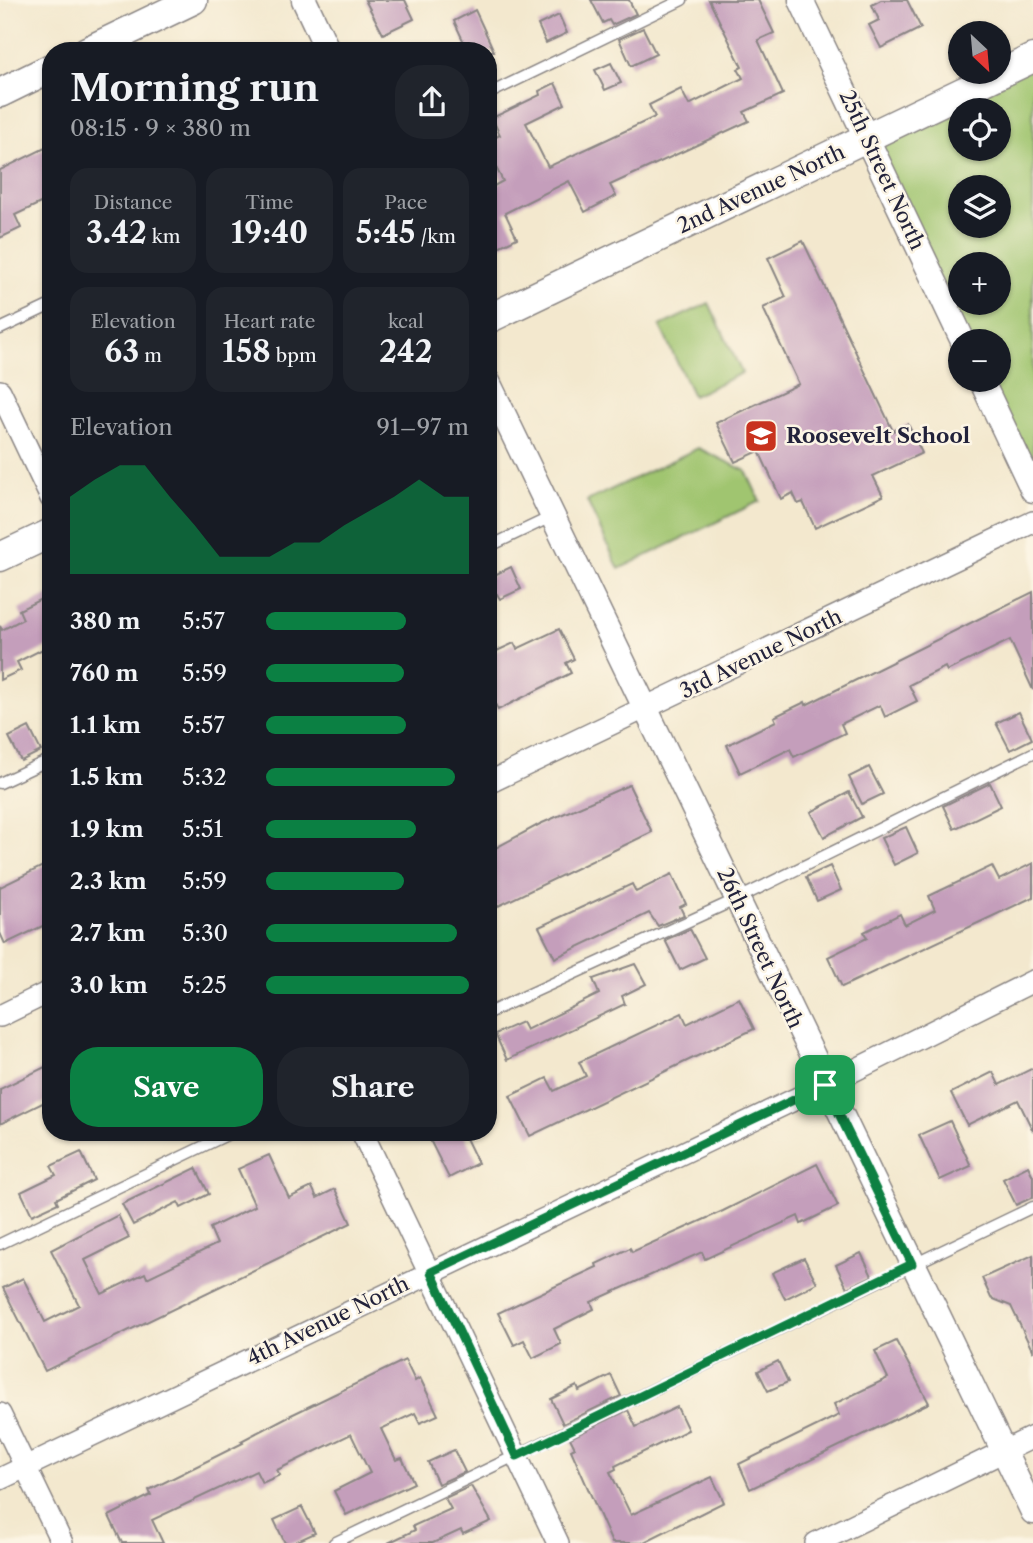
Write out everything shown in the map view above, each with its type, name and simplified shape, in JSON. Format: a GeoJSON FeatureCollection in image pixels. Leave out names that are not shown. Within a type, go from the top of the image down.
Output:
{"type":"FeatureCollection","features":[{"type":"Feature","properties":{"kind":"main road"},"geometry":{"type":"LineString","coordinates":[[106,42],[193,0]]}},
{"type":"Feature","properties":{"kind":"main road","name":"2nd Avenue North"},"geometry":{"type":"LineString","coordinates":[[497,315],[1033,58]]}},
{"type":"Feature","properties":{"kind":"main road"},"geometry":{"type":"LineString","coordinates":[[0,93],[42,72]]}},
{"type":"Feature","properties":{"kind":"main road"},"geometry":{"type":"LineString","coordinates":[[0,557],[42,537]]}},
{"type":"Feature","properties":{"kind":"street"},"geometry":{"type":"LineString","coordinates":[[304,0],[324,42]]}},
{"type":"Feature","properties":{"kind":"street","name":"25th Street North"},"geometry":{"type":"LineString","coordinates":[[801,0],[957,329]]}},
{"type":"Feature","properties":{"kind":"street"},"geometry":{"type":"LineString","coordinates":[[0,391],[42,479]]}},
{"type":"Feature","properties":{"kind":"street"},"geometry":{"type":"LineString","coordinates":[[987,392],[1033,490]]}},
{"type":"Feature","properties":{"kind":"street","name":"26th Street North"},"geometry":{"type":"LineString","coordinates":[[497,401],[1033,1512]]}},
{"type":"Feature","properties":{"kind":"street","name":"3rd Avenue North"},"geometry":{"type":"LineString","coordinates":[[497,779],[1033,522]]}},
{"type":"Feature","properties":{"kind":"street","name":"4th Avenue North"},"geometry":{"type":"LineString","coordinates":[[0,1479],[825,1085],[1033,981]]}},
{"type":"Feature","properties":{"kind":"street"},"geometry":{"type":"LineString","coordinates":[[0,1016],[42,995]]}},
{"type":"Feature","properties":{"kind":"street"},"geometry":{"type":"LineString","coordinates":[[366,1141],[558,1543]]}},
{"type":"Feature","properties":{"kind":"street"},"geometry":{"type":"LineString","coordinates":[[0,1414],[62,1543]]}},
{"type":"Feature","properties":{"kind":"street"},"geometry":{"type":"LineString","coordinates":[[816,1543],[1033,1437]]}},
{"type":"Feature","properties":{"kind":"lane"},"geometry":{"type":"LineString","coordinates":[[497,90],[682,0]]}},
{"type":"Feature","properties":{"kind":"lane"},"geometry":{"type":"LineString","coordinates":[[0,329],[42,309]]}},
{"type":"Feature","properties":{"kind":"lane"},"geometry":{"type":"LineString","coordinates":[[497,543],[553,516]]}},
{"type":"Feature","properties":{"kind":"lane"},"geometry":{"type":"LineString","coordinates":[[497,1009],[737,899],[1033,753]]}},
{"type":"Feature","properties":{"kind":"lane"},"geometry":{"type":"LineString","coordinates":[[0,783],[42,763]]}},
{"type":"Feature","properties":{"kind":"lane"},"geometry":{"type":"LineString","coordinates":[[0,1244],[214,1141]]}},
{"type":"Feature","properties":{"kind":"lane"},"geometry":{"type":"LineString","coordinates":[[334,1543],[1033,1207]]}},
{"type":"Feature","properties":{"kind":"green space"},"geometry":{"type":"Polygon","coordinates":[[[1033,58],[1033,490],[987,392],[1011,392],[1011,329],[957,329],[951,315],[1011,315],[1011,252],[948,252],[948,309],[867,139],[948,99],[948,161],[1011,161],[1011,98],[951,98],[980,84],[1012,84],[1012,68],[1033,58]]]}},
{"type":"Feature","properties":{"kind":"green space"},"geometry":{"type":"Polygon","coordinates":[[[709,303],[742,373],[693,396],[660,326],[709,303]]]}},
{"type":"Feature","properties":{"kind":"green space"},"geometry":{"type":"Polygon","coordinates":[[[698,448],[746,471],[760,501],[619,569],[587,501],[698,448]]]}},
{"type":"Feature","properties":{"kind":"building"},"geometry":{"type":"Polygon","coordinates":[[[365,0],[405,0],[414,19],[383,34],[365,0]]]}},
{"type":"Feature","properties":{"kind":"building"},"geometry":{"type":"Polygon","coordinates":[[[591,0],[629,0],[636,14],[612,25],[609,20],[603,23],[591,0]]]}},
{"type":"Feature","properties":{"kind":"building"},"geometry":{"type":"Polygon","coordinates":[[[709,0],[758,0],[774,33],[758,40],[783,94],[744,112],[749,121],[610,185],[616,196],[585,212],[569,181],[505,213],[517,238],[497,248],[497,184],[503,181],[497,169],[497,136],[500,135],[497,116],[540,95],[539,91],[555,83],[565,104],[526,123],[548,167],[655,117],[649,105],[681,89],[689,105],[743,78],[738,69],[742,67],[709,0]]]}},
{"type":"Feature","properties":{"kind":"building"},"geometry":{"type":"Polygon","coordinates":[[[881,0],[907,0],[921,28],[881,48],[869,25],[879,20],[872,5],[881,0]]]}},
{"type":"Feature","properties":{"kind":"building"},"geometry":{"type":"Polygon","coordinates":[[[475,10],[490,42],[464,42],[454,21],[475,10]]]}},
{"type":"Feature","properties":{"kind":"building"},"geometry":{"type":"Polygon","coordinates":[[[559,15],[567,33],[546,43],[538,25],[559,15]]]}},
{"type":"Feature","properties":{"kind":"building"},"geometry":{"type":"Polygon","coordinates":[[[643,28],[656,54],[631,66],[619,39],[643,28]]]}},
{"type":"Feature","properties":{"kind":"building"},"geometry":{"type":"Polygon","coordinates":[[[611,63],[621,83],[605,90],[595,70],[611,63]]]}},
{"type":"Feature","properties":{"kind":"building"},"geometry":{"type":"Polygon","coordinates":[[[42,149],[42,202],[15,215],[21,228],[0,238],[0,170],[42,149]]]}},
{"type":"Feature","properties":{"kind":"building"},"geometry":{"type":"Polygon","coordinates":[[[803,241],[893,431],[908,424],[922,453],[873,476],[883,496],[815,528],[803,502],[798,504],[793,493],[781,499],[759,451],[735,462],[716,423],[799,384],[763,308],[786,297],[768,258],[803,241]]]}},
{"type":"Feature","properties":{"kind":"building"},"geometry":{"type":"Polygon","coordinates":[[[511,567],[521,589],[500,599],[497,594],[497,574],[511,567]]]}},
{"type":"Feature","properties":{"kind":"building"},"geometry":{"type":"Polygon","coordinates":[[[1033,592],[1033,690],[1010,640],[947,671],[945,667],[909,685],[917,701],[885,717],[880,705],[841,724],[845,733],[794,757],[790,749],[740,773],[727,745],[776,721],[774,717],[805,702],[806,705],[1033,592]]]}},
{"type":"Feature","properties":{"kind":"building"},"geometry":{"type":"Polygon","coordinates":[[[42,598],[42,650],[17,662],[21,670],[0,680],[0,626],[2,630],[23,619],[19,610],[42,598]]]}},
{"type":"Feature","properties":{"kind":"building"},"geometry":{"type":"Polygon","coordinates":[[[559,629],[574,659],[566,663],[571,673],[498,710],[497,651],[514,643],[517,649],[559,629]]]}},
{"type":"Feature","properties":{"kind":"building"},"geometry":{"type":"Polygon","coordinates":[[[1019,712],[1032,739],[1010,750],[996,723],[1019,712]]]}},
{"type":"Feature","properties":{"kind":"building"},"geometry":{"type":"Polygon","coordinates":[[[29,727],[41,751],[21,761],[9,737],[29,727]]]}},
{"type":"Feature","properties":{"kind":"building"},"geometry":{"type":"Polygon","coordinates":[[[869,767],[883,794],[862,804],[849,777],[869,767]]]}},
{"type":"Feature","properties":{"kind":"building"},"geometry":{"type":"Polygon","coordinates":[[[990,783],[1001,806],[954,829],[943,806],[990,783]]]}},
{"type":"Feature","properties":{"kind":"building"},"geometry":{"type":"Polygon","coordinates":[[[629,785],[652,832],[497,907],[497,847],[540,824],[629,785]]]}},
{"type":"Feature","properties":{"kind":"building"},"geometry":{"type":"Polygon","coordinates":[[[849,792],[862,817],[824,837],[811,812],[849,792]]]}},
{"type":"Feature","properties":{"kind":"building"},"geometry":{"type":"Polygon","coordinates":[[[906,827],[918,853],[894,865],[881,838],[906,827]]]}},
{"type":"Feature","properties":{"kind":"building"},"geometry":{"type":"Polygon","coordinates":[[[1033,863],[1033,897],[842,987],[828,957],[867,938],[864,932],[900,914],[905,925],[935,910],[929,896],[992,866],[999,880],[1033,863]]]}},
{"type":"Feature","properties":{"kind":"building"},"geometry":{"type":"Polygon","coordinates":[[[42,866],[42,926],[5,944],[0,933],[0,887],[42,866]]]}},
{"type":"Feature","properties":{"kind":"building"},"geometry":{"type":"Polygon","coordinates":[[[830,866],[841,890],[817,901],[806,877],[830,866]]]}},
{"type":"Feature","properties":{"kind":"building"},"geometry":{"type":"Polygon","coordinates":[[[672,874],[686,904],[680,907],[684,915],[658,926],[649,913],[555,958],[539,927],[632,884],[636,892],[672,874]]]}},
{"type":"Feature","properties":{"kind":"building"},"geometry":{"type":"Polygon","coordinates":[[[690,929],[705,958],[680,970],[665,940],[690,929]]]}},
{"type":"Feature","properties":{"kind":"building"},"geometry":{"type":"Polygon","coordinates":[[[635,964],[646,984],[622,996],[625,1004],[507,1060],[497,1033],[522,1022],[526,1030],[599,994],[593,979],[635,964]]]}},
{"type":"Feature","properties":{"kind":"building"},"geometry":{"type":"Polygon","coordinates":[[[739,998],[754,1029],[530,1136],[510,1096],[547,1078],[554,1091],[586,1076],[579,1062],[682,1013],[687,1024],[739,998]]]}},
{"type":"Feature","properties":{"kind":"building"},"geometry":{"type":"Polygon","coordinates":[[[42,1068],[42,1103],[0,1124],[0,1089],[42,1068]]]}},
{"type":"Feature","properties":{"kind":"building"},"geometry":{"type":"Polygon","coordinates":[[[1033,1068],[1033,1131],[1018,1100],[967,1125],[951,1093],[993,1072],[999,1085],[1033,1068]]]}},
{"type":"Feature","properties":{"kind":"building"},"geometry":{"type":"Polygon","coordinates":[[[950,1121],[971,1166],[940,1180],[919,1135],[950,1121]]]}},
{"type":"Feature","properties":{"kind":"building"},"geometry":{"type":"Polygon","coordinates":[[[430,1141],[467,1141],[478,1163],[449,1178],[430,1141]]]}},
{"type":"Feature","properties":{"kind":"building"},"geometry":{"type":"Polygon","coordinates":[[[81,1152],[94,1180],[56,1199],[58,1203],[32,1215],[21,1192],[56,1175],[51,1166],[81,1152]]]}},
{"type":"Feature","properties":{"kind":"building"},"geometry":{"type":"Polygon","coordinates":[[[269,1155],[289,1198],[312,1187],[317,1198],[335,1189],[351,1223],[45,1371],[3,1288],[23,1278],[45,1322],[79,1305],[51,1250],[118,1215],[129,1238],[85,1260],[102,1294],[145,1273],[147,1278],[217,1244],[210,1228],[255,1206],[238,1169],[269,1155]]]}},
{"type":"Feature","properties":{"kind":"building"},"geometry":{"type":"Polygon","coordinates":[[[817,1164],[838,1206],[801,1224],[798,1216],[705,1259],[702,1252],[591,1302],[594,1309],[554,1329],[561,1344],[533,1358],[524,1340],[514,1345],[498,1313],[597,1267],[596,1264],[630,1248],[632,1252],[817,1164]]]}},
{"type":"Feature","properties":{"kind":"building"},"geometry":{"type":"Polygon","coordinates":[[[1028,1166],[1033,1176],[1033,1197],[1016,1205],[1003,1179],[1028,1166]]]}},
{"type":"Feature","properties":{"kind":"building"},"geometry":{"type":"Polygon","coordinates":[[[196,1168],[209,1194],[181,1208],[178,1202],[133,1225],[122,1204],[196,1168]]]}},
{"type":"Feature","properties":{"kind":"building"},"geometry":{"type":"Polygon","coordinates":[[[861,1253],[872,1276],[847,1288],[836,1265],[861,1253]]]}},
{"type":"Feature","properties":{"kind":"building"},"geometry":{"type":"Polygon","coordinates":[[[1033,1255],[1033,1352],[1011,1306],[991,1298],[982,1278],[1033,1255]]]}},
{"type":"Feature","properties":{"kind":"building"},"geometry":{"type":"Polygon","coordinates":[[[804,1258],[817,1283],[785,1299],[772,1273],[804,1258]]]}},
{"type":"Feature","properties":{"kind":"building"},"geometry":{"type":"Polygon","coordinates":[[[896,1341],[929,1403],[750,1489],[739,1464],[839,1415],[834,1404],[888,1378],[875,1351],[896,1341]]]}},
{"type":"Feature","properties":{"kind":"building"},"geometry":{"type":"Polygon","coordinates":[[[405,1360],[415,1381],[420,1378],[438,1415],[420,1423],[415,1413],[381,1429],[396,1460],[402,1458],[414,1483],[346,1515],[334,1491],[370,1473],[351,1434],[277,1470],[280,1475],[262,1483],[256,1471],[152,1520],[163,1543],[122,1543],[109,1516],[151,1495],[149,1490],[243,1443],[241,1441],[287,1417],[405,1360]]]}},
{"type":"Feature","properties":{"kind":"building"},"geometry":{"type":"Polygon","coordinates":[[[778,1361],[788,1382],[768,1391],[758,1371],[778,1361]]]}},
{"type":"Feature","properties":{"kind":"building"},"geometry":{"type":"Polygon","coordinates":[[[611,1375],[621,1396],[563,1424],[551,1399],[577,1386],[579,1391],[611,1375]]]}},
{"type":"Feature","properties":{"kind":"building"},"geometry":{"type":"Polygon","coordinates":[[[677,1407],[688,1430],[615,1466],[616,1469],[610,1472],[631,1515],[712,1477],[724,1502],[642,1543],[612,1543],[571,1450],[575,1448],[570,1438],[628,1410],[636,1427],[677,1407]]]}},
{"type":"Feature","properties":{"kind":"building"},"geometry":{"type":"Polygon","coordinates":[[[454,1450],[465,1472],[438,1484],[428,1462],[454,1450]]]}},
{"type":"Feature","properties":{"kind":"building"},"geometry":{"type":"Polygon","coordinates":[[[471,1486],[491,1521],[463,1534],[461,1530],[433,1543],[388,1543],[415,1530],[413,1526],[451,1509],[445,1498],[471,1486]]]}},
{"type":"Feature","properties":{"kind":"building"},"geometry":{"type":"Polygon","coordinates":[[[302,1507],[315,1533],[293,1543],[285,1543],[274,1520],[302,1507]]]}},
{"type":"Feature","properties":{"kind":"place","name":"Roosevelt School"},"geometry":{"type":"Point","coordinates":[761,436]}},
{"type":"Feature","properties":{"kind":"route"},"geometry":{"type":"LineString","coordinates":[[825,1085],[912,1264],[517,1456],[431,1272],[825,1085]]}}]}
